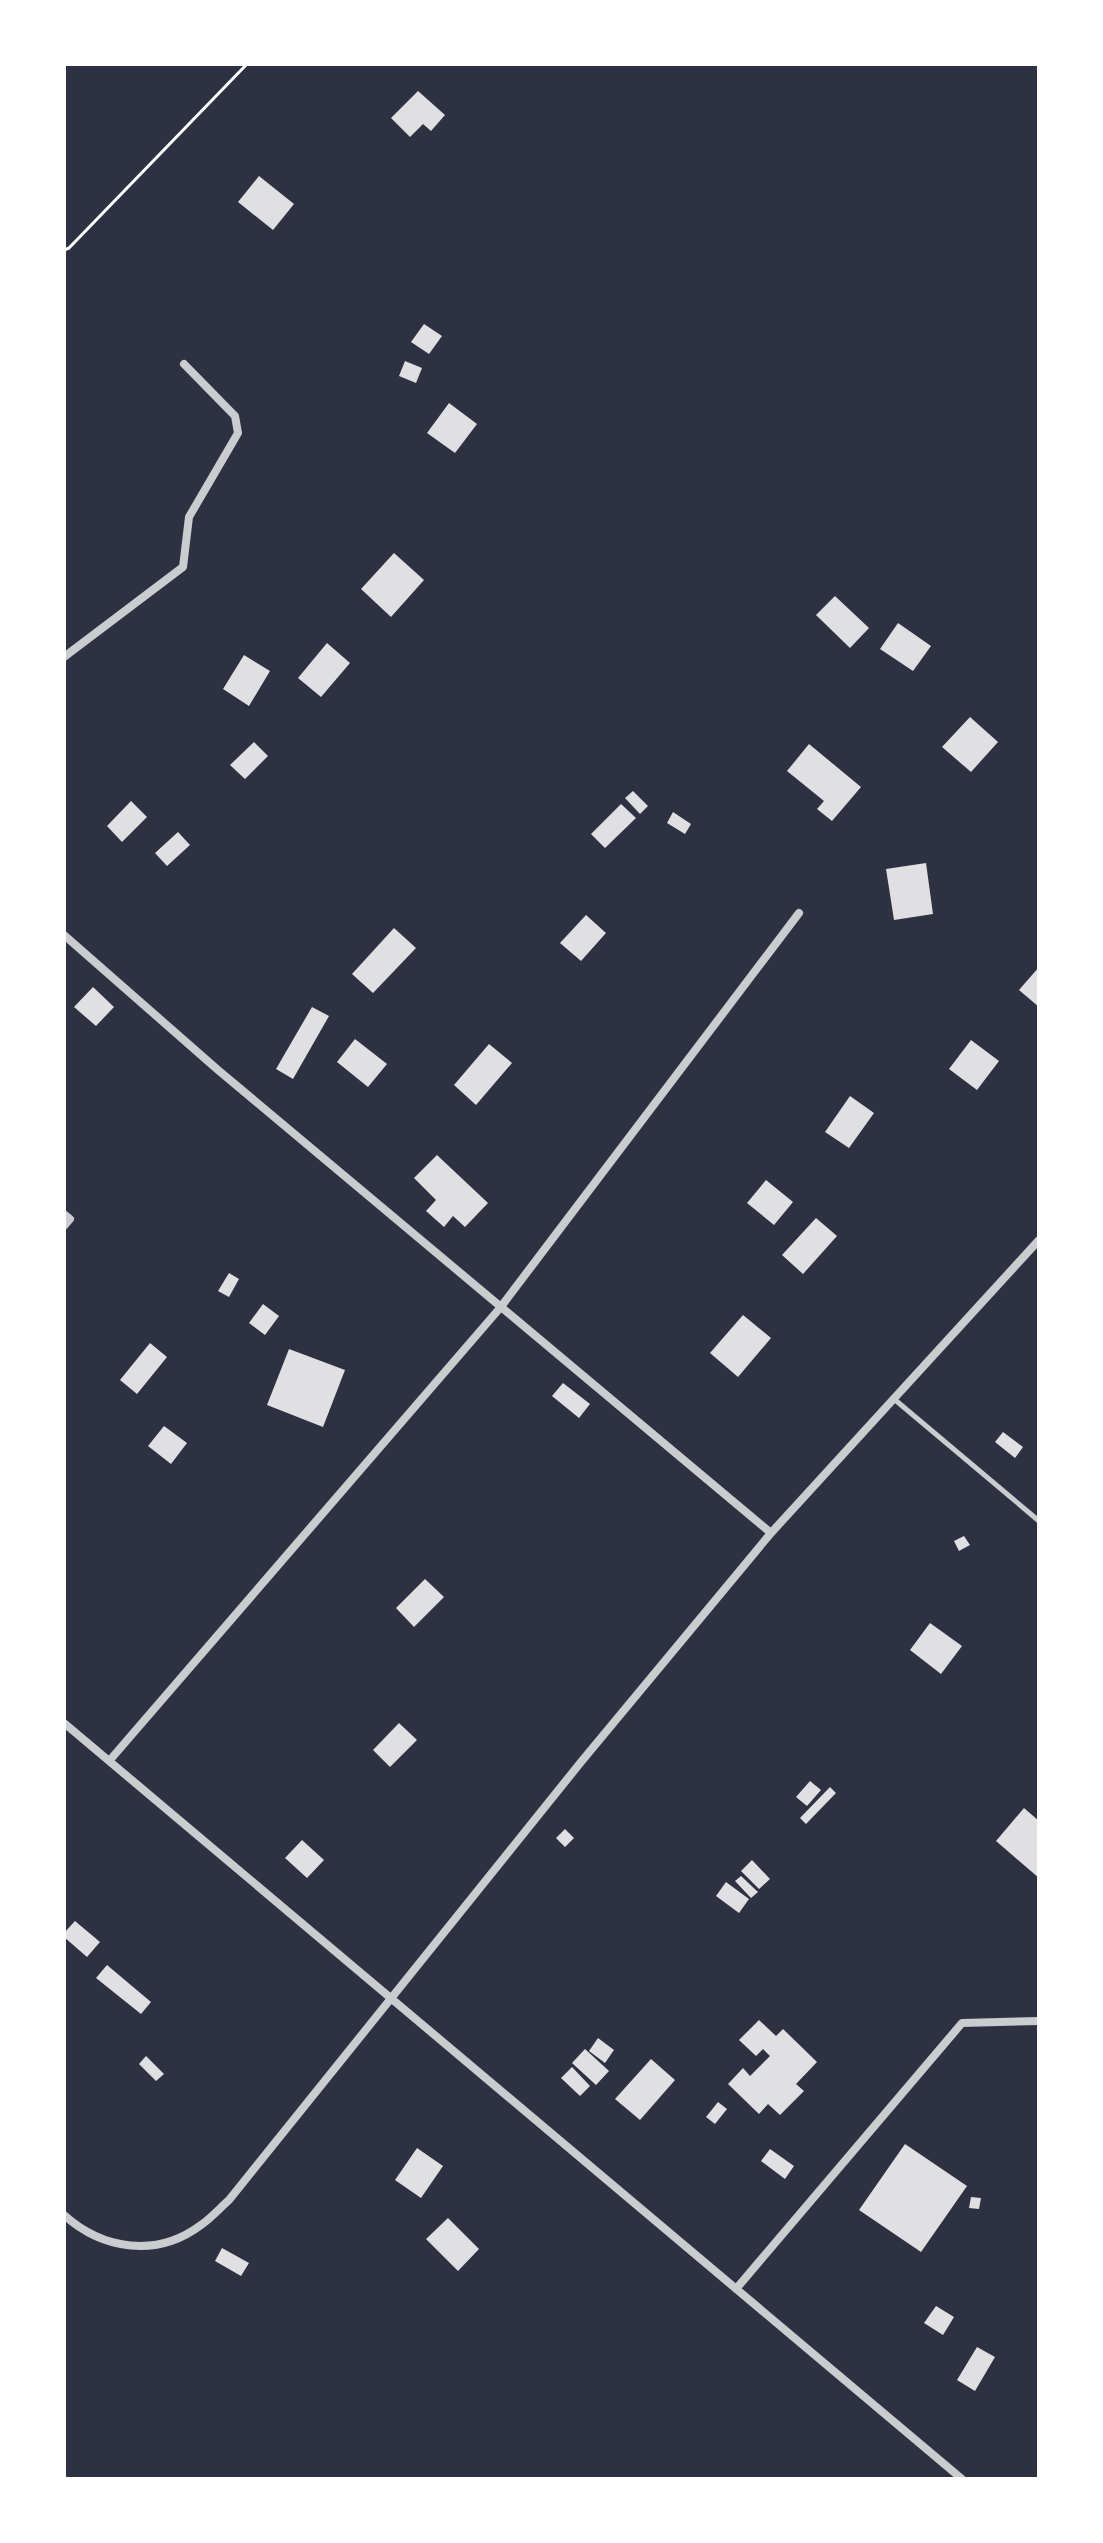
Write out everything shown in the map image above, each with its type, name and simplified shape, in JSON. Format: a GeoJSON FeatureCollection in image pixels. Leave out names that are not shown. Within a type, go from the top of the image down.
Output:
{"type":"FeatureCollection","features":[{"type":"Feature","properties":{"kind":"street"},"geometry":{"type":"LineString","coordinates":[[64,657],[183,567],[189,517],[238,433],[235,416],[184,364]]}},
{"type":"Feature","properties":{"kind":"street"},"geometry":{"type":"LineString","coordinates":[[110,1760],[500,1308],[799,913]]}},
{"type":"Feature","properties":{"kind":"street"},"geometry":{"type":"LineString","coordinates":[[64,935],[218,1070],[771,1533]]}},
{"type":"Feature","properties":{"kind":"street"},"geometry":{"type":"LineString","coordinates":[[64,1214],[70,1219],[64,1226]]}},
{"type":"Feature","properties":{"kind":"street"},"geometry":{"type":"LineString","coordinates":[[64,2215],[99,2240],[126,2247],[166,2242],[199,2227],[229,2200],[581,1762],[771,1533],[1039,1240]]}},
{"type":"Feature","properties":{"kind":"street"},"geometry":{"type":"LineString","coordinates":[[64,1723],[962,2479]]}},
{"type":"Feature","properties":{"kind":"street"},"geometry":{"type":"LineString","coordinates":[[736,2289],[962,2023],[1039,2021]]}},
{"type":"Feature","properties":{"kind":"lane"},"geometry":{"type":"LineString","coordinates":[[894,1399],[1039,1521]]}},
{"type":"Feature","properties":{"kind":"path"},"geometry":{"type":"LineString","coordinates":[[64,250],[247,64]]}},
{"type":"Feature","properties":{"kind":"building"},"geometry":{"type":"Polygon","coordinates":[[[418,91],[445,115],[431,131],[423,124],[410,137],[391,118],[418,91]]]}},
{"type":"Feature","properties":{"kind":"building"},"geometry":{"type":"Polygon","coordinates":[[[259,176],[294,204],[273,230],[238,202],[259,176]]]}},
{"type":"Feature","properties":{"kind":"building"},"geometry":{"type":"Polygon","coordinates":[[[424,324],[442,336],[429,354],[411,342],[424,324]]]}},
{"type":"Feature","properties":{"kind":"building"},"geometry":{"type":"Polygon","coordinates":[[[405,361],[422,368],[416,383],[399,376],[405,361]]]}},
{"type":"Feature","properties":{"kind":"building"},"geometry":{"type":"Polygon","coordinates":[[[449,403],[477,424],[455,453],[427,433],[449,403]]]}},
{"type":"Feature","properties":{"kind":"building"},"geometry":{"type":"Polygon","coordinates":[[[394,553],[424,580],[391,617],[361,589],[394,553]]]}},
{"type":"Feature","properties":{"kind":"building"},"geometry":{"type":"Polygon","coordinates":[[[835,596],[869,628],[850,648],[816,615],[835,596]]]}},
{"type":"Feature","properties":{"kind":"building"},"geometry":{"type":"Polygon","coordinates":[[[898,623],[931,646],[913,671],[880,649],[898,623]]]}},
{"type":"Feature","properties":{"kind":"building"},"geometry":{"type":"Polygon","coordinates":[[[327,643],[350,663],[321,697],[298,678],[327,643]]]}},
{"type":"Feature","properties":{"kind":"building"},"geometry":{"type":"Polygon","coordinates":[[[244,655],[270,671],[249,706],[223,689],[244,655]]]}},
{"type":"Feature","properties":{"kind":"building"},"geometry":{"type":"Polygon","coordinates":[[[970,717],[998,742],[971,772],[942,747],[970,717]]]}},
{"type":"Feature","properties":{"kind":"building"},"geometry":{"type":"Polygon","coordinates":[[[254,742],[268,756],[245,779],[230,765],[254,742]]]}},
{"type":"Feature","properties":{"kind":"building"},"geometry":{"type":"Polygon","coordinates":[[[809,744],[861,787],[832,821],[817,809],[824,801],[787,771],[809,744]]]}},
{"type":"Feature","properties":{"kind":"building"},"geometry":{"type":"Polygon","coordinates":[[[633,791],[648,806],[640,814],[625,798],[633,791]]]}},
{"type":"Feature","properties":{"kind":"building"},"geometry":{"type":"Polygon","coordinates":[[[131,801],[147,817],[122,842],[107,826],[131,801]]]}},
{"type":"Feature","properties":{"kind":"building"},"geometry":{"type":"Polygon","coordinates":[[[621,804],[636,818],[605,848],[591,834],[621,804]]]}},
{"type":"Feature","properties":{"kind":"building"},"geometry":{"type":"Polygon","coordinates":[[[673,812],[691,824],[685,834],[667,823],[673,812]]]}},
{"type":"Feature","properties":{"kind":"building"},"geometry":{"type":"Polygon","coordinates":[[[178,832],[190,845],[167,866],[155,853],[178,832]]]}},
{"type":"Feature","properties":{"kind":"building"},"geometry":{"type":"Polygon","coordinates":[[[926,863],[933,914],[894,920],[886,869],[926,863]]]}},
{"type":"Feature","properties":{"kind":"building"},"geometry":{"type":"Polygon","coordinates":[[[586,915],[606,933],[581,961],[560,943],[586,915]]]}},
{"type":"Feature","properties":{"kind":"building"},"geometry":{"type":"Polygon","coordinates":[[[394,928],[416,948],[373,993],[352,974],[394,928]]]}},
{"type":"Feature","properties":{"kind":"building"},"geometry":{"type":"Polygon","coordinates":[[[1039,967],[1039,1007],[1019,990],[1039,967]]]}},
{"type":"Feature","properties":{"kind":"building"},"geometry":{"type":"Polygon","coordinates":[[[93,987],[114,1007],[96,1026],[74,1007],[93,987]]]}},
{"type":"Feature","properties":{"kind":"building"},"geometry":{"type":"Polygon","coordinates":[[[312,1007],[329,1016],[293,1079],[276,1069],[312,1007]]]}},
{"type":"Feature","properties":{"kind":"building"},"geometry":{"type":"Polygon","coordinates":[[[355,1039],[387,1064],[368,1087],[337,1062],[355,1039]]]}},
{"type":"Feature","properties":{"kind":"building"},"geometry":{"type":"Polygon","coordinates":[[[971,1040],[999,1061],[977,1090],[949,1069],[971,1040]]]}},
{"type":"Feature","properties":{"kind":"building"},"geometry":{"type":"Polygon","coordinates":[[[489,1044],[512,1063],[476,1105],[454,1085],[489,1044]]]}},
{"type":"Feature","properties":{"kind":"building"},"geometry":{"type":"Polygon","coordinates":[[[850,1096],[874,1113],[849,1148],[825,1132],[850,1096]]]}},
{"type":"Feature","properties":{"kind":"building"},"geometry":{"type":"Polygon","coordinates":[[[437,1155],[488,1203],[465,1227],[453,1216],[444,1227],[426,1211],[436,1200],[414,1178],[437,1155]]]}},
{"type":"Feature","properties":{"kind":"building"},"geometry":{"type":"Polygon","coordinates":[[[766,1180],[793,1202],[774,1225],[747,1203],[766,1180]]]}},
{"type":"Feature","properties":{"kind":"building"},"geometry":{"type":"Polygon","coordinates":[[[816,1218],[837,1236],[803,1274],[782,1255],[816,1218]]]}},
{"type":"Feature","properties":{"kind":"building"},"geometry":{"type":"Polygon","coordinates":[[[229,1273],[239,1279],[229,1297],[218,1291],[229,1273]]]}},
{"type":"Feature","properties":{"kind":"building"},"geometry":{"type":"Polygon","coordinates":[[[263,1304],[279,1316],[265,1335],[249,1323],[263,1304]]]}},
{"type":"Feature","properties":{"kind":"building"},"geometry":{"type":"Polygon","coordinates":[[[743,1315],[771,1338],[738,1377],[710,1353],[743,1315]]]}},
{"type":"Feature","properties":{"kind":"building"},"geometry":{"type":"Polygon","coordinates":[[[150,1343],[167,1357],[137,1394],[120,1380],[150,1343]]]}},
{"type":"Feature","properties":{"kind":"building"},"geometry":{"type":"Polygon","coordinates":[[[289,1349],[345,1370],[323,1427],[267,1405],[289,1349]]]}},
{"type":"Feature","properties":{"kind":"building"},"geometry":{"type":"Polygon","coordinates":[[[563,1383],[590,1404],[579,1418],[552,1396],[563,1383]]]}},
{"type":"Feature","properties":{"kind":"building"},"geometry":{"type":"Polygon","coordinates":[[[164,1426],[187,1443],[171,1464],[148,1446],[164,1426]]]}},
{"type":"Feature","properties":{"kind":"building"},"geometry":{"type":"Polygon","coordinates":[[[1003,1432],[1023,1447],[1015,1458],[995,1442],[1003,1432]]]}},
{"type":"Feature","properties":{"kind":"building"},"geometry":{"type":"Polygon","coordinates":[[[964,1536],[970,1545],[959,1551],[954,1541],[964,1536]]]}},
{"type":"Feature","properties":{"kind":"building"},"geometry":{"type":"Polygon","coordinates":[[[425,1579],[444,1597],[414,1627],[396,1608],[425,1579]]]}},
{"type":"Feature","properties":{"kind":"building"},"geometry":{"type":"Polygon","coordinates":[[[930,1623],[962,1646],[941,1674],[910,1650],[930,1623]]]}},
{"type":"Feature","properties":{"kind":"building"},"geometry":{"type":"Polygon","coordinates":[[[399,1723],[417,1740],[390,1767],[373,1750],[399,1723]]]}},
{"type":"Feature","properties":{"kind":"building"},"geometry":{"type":"Polygon","coordinates":[[[810,1781],[821,1790],[807,1806],[796,1797],[810,1781]]]}},
{"type":"Feature","properties":{"kind":"building"},"geometry":{"type":"Polygon","coordinates":[[[830,1787],[836,1793],[806,1824],[800,1818],[830,1787]]]}},
{"type":"Feature","properties":{"kind":"building"},"geometry":{"type":"Polygon","coordinates":[[[1024,1808],[1039,1821],[1039,1878],[996,1841],[1024,1808]]]}},
{"type":"Feature","properties":{"kind":"building"},"geometry":{"type":"Polygon","coordinates":[[[565,1829],[574,1838],[565,1847],[556,1838],[565,1829]]]}},
{"type":"Feature","properties":{"kind":"building"},"geometry":{"type":"Polygon","coordinates":[[[302,1840],[324,1860],[307,1878],[285,1858],[302,1840]]]}},
{"type":"Feature","properties":{"kind":"building"},"geometry":{"type":"Polygon","coordinates":[[[752,1860],[770,1879],[759,1889],[741,1871],[752,1860]]]}},
{"type":"Feature","properties":{"kind":"building"},"geometry":{"type":"Polygon","coordinates":[[[741,1876],[758,1892],[751,1898],[735,1881],[741,1876]]]}},
{"type":"Feature","properties":{"kind":"building"},"geometry":{"type":"Polygon","coordinates":[[[726,1882],[749,1899],[739,1913],[716,1896],[726,1882]]]}},
{"type":"Feature","properties":{"kind":"building"},"geometry":{"type":"Polygon","coordinates":[[[75,1921],[100,1942],[87,1957],[64,1937],[75,1921]]]}},
{"type":"Feature","properties":{"kind":"building"},"geometry":{"type":"Polygon","coordinates":[[[107,1965],[151,2002],[141,2014],[96,1978],[107,1965]]]}},
{"type":"Feature","properties":{"kind":"building"},"geometry":{"type":"Polygon","coordinates":[[[759,2020],[776,2036],[783,2029],[817,2062],[796,2084],[804,2091],[780,2115],[768,2104],[759,2114],[728,2084],[743,2068],[750,2076],[770,2056],[763,2049],[756,2056],[739,2040],[759,2020]]]}},
{"type":"Feature","properties":{"kind":"building"},"geometry":{"type":"Polygon","coordinates":[[[598,2038],[614,2050],[605,2063],[589,2051],[598,2038]]]}},
{"type":"Feature","properties":{"kind":"building"},"geometry":{"type":"Polygon","coordinates":[[[585,2049],[609,2071],[596,2085],[572,2063],[585,2049]]]}},
{"type":"Feature","properties":{"kind":"building"},"geometry":{"type":"Polygon","coordinates":[[[146,2056],[164,2074],[156,2081],[139,2064],[146,2056]]]}},
{"type":"Feature","properties":{"kind":"building"},"geometry":{"type":"Polygon","coordinates":[[[651,2059],[675,2080],[640,2120],[615,2099],[651,2059]]]}},
{"type":"Feature","properties":{"kind":"building"},"geometry":{"type":"Polygon","coordinates":[[[572,2067],[590,2086],[580,2096],[561,2078],[572,2067]]]}},
{"type":"Feature","properties":{"kind":"building"},"geometry":{"type":"Polygon","coordinates":[[[718,2102],[727,2109],[715,2124],[706,2117],[718,2102]]]}},
{"type":"Feature","properties":{"kind":"building"},"geometry":{"type":"Polygon","coordinates":[[[905,2144],[967,2186],[921,2252],[859,2210],[905,2144]]]}},
{"type":"Feature","properties":{"kind":"building"},"geometry":{"type":"Polygon","coordinates":[[[417,2148],[443,2166],[421,2198],[395,2180],[417,2148]]]}},
{"type":"Feature","properties":{"kind":"building"},"geometry":{"type":"Polygon","coordinates":[[[770,2149],[794,2166],[785,2179],[761,2161],[770,2149]]]}},
{"type":"Feature","properties":{"kind":"building"},"geometry":{"type":"Polygon","coordinates":[[[971,2197],[981,2198],[979,2209],[969,2208],[971,2197]]]}},
{"type":"Feature","properties":{"kind":"building"},"geometry":{"type":"Polygon","coordinates":[[[448,2218],[479,2249],[458,2271],[426,2239],[448,2218]]]}},
{"type":"Feature","properties":{"kind":"building"},"geometry":{"type":"Polygon","coordinates":[[[222,2248],[249,2263],[241,2276],[215,2261],[222,2248]]]}},
{"type":"Feature","properties":{"kind":"building"},"geometry":{"type":"Polygon","coordinates":[[[936,2306],[954,2317],[943,2335],[924,2323],[936,2306]]]}},
{"type":"Feature","properties":{"kind":"building"},"geometry":{"type":"Polygon","coordinates":[[[977,2347],[995,2357],[975,2391],[957,2380],[977,2347]]]}}]}
